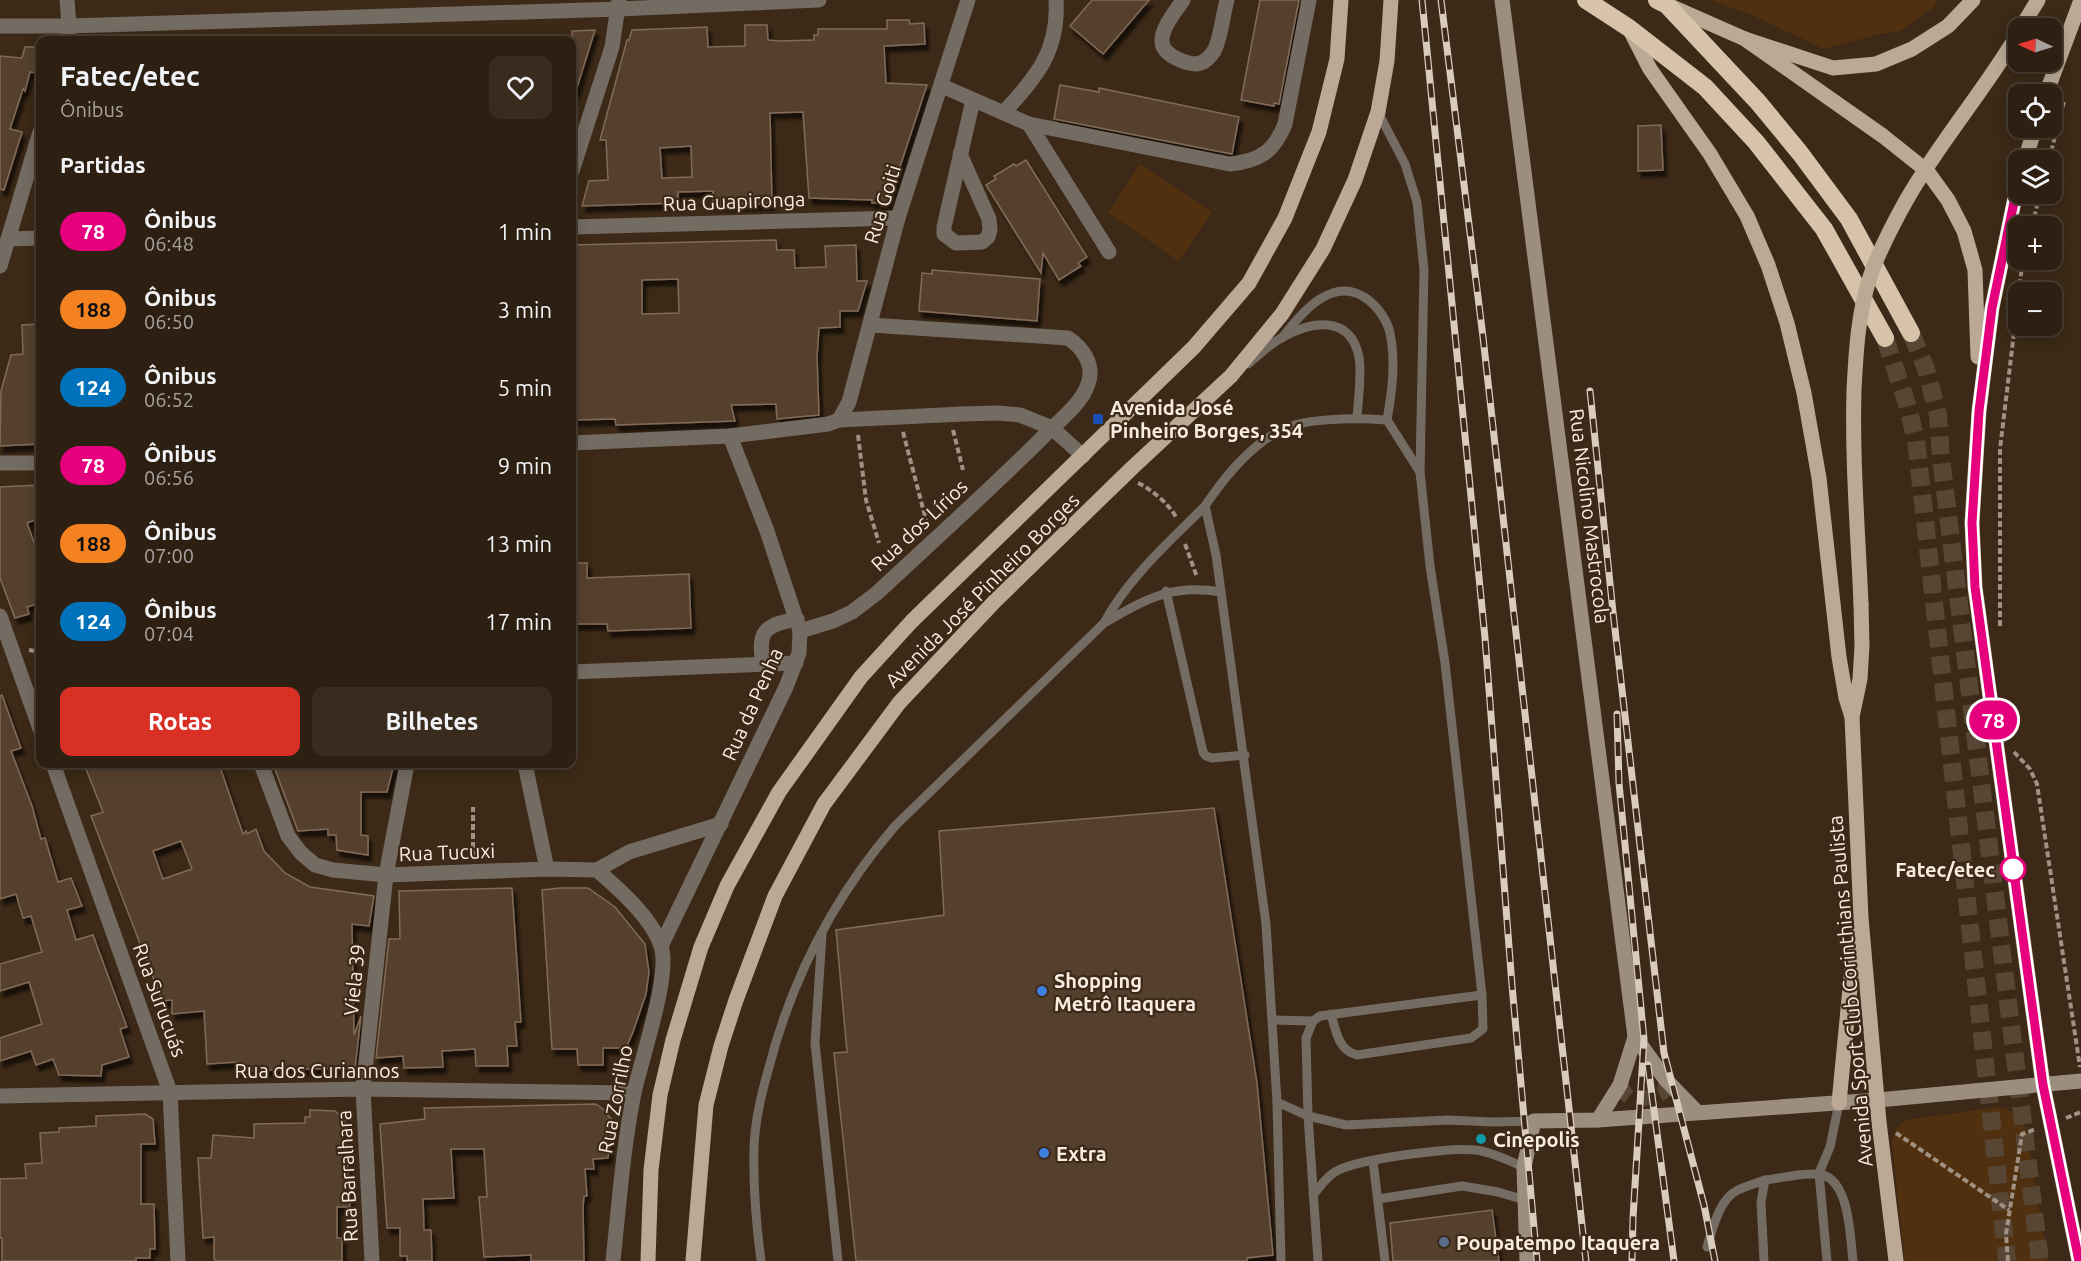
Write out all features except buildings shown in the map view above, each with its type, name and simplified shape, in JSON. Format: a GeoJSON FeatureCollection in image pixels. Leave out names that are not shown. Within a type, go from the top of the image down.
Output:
{"type":"FeatureCollection","features":[{"type":"Feature","properties":{"kind":"highway"},"geometry":{"type":"LineString","coordinates":[[1586,0],[1629,28],[1705,87],[1756,142],[1824,229],[1885,338]]}},
{"type":"Feature","properties":{"kind":"highway"},"geometry":{"type":"LineString","coordinates":[[1662,2],[1758,102],[1808,163],[1849,219],[1911,333]]}},
{"type":"Feature","properties":{"kind":"main road","name":"Avenida José Pinheiro Borges"},"geometry":{"type":"LineString","coordinates":[[648,1261],[651,1170],[660,1095],[674,1040],[701,947],[727,886],[778,792],[861,677],[912,621],[1194,347],[1249,283],[1285,218],[1319,132],[1337,59],[1341,0]]}},
{"type":"Feature","properties":{"kind":"main road","name":"Avenida José Pinheiro Borges"},"geometry":{"type":"LineString","coordinates":[[693,1261],[706,1105],[721,1046],[775,896],[824,804],[899,703],[954,644],[1133,467],[1231,376],[1282,314],[1323,249],[1355,180],[1378,112],[1387,61],[1390,0]]}},
{"type":"Feature","properties":{"kind":"main road"},"geometry":{"type":"LineString","coordinates":[[1662,2],[1745,39],[1833,68],[1876,64],[1912,49],[1948,26],[1973,0]]}},
{"type":"Feature","properties":{"kind":"main road","name":"Avenida Sport Club Corinthians Paulista"},"geometry":{"type":"LineString","coordinates":[[2027,18],[2038,0]]}},
{"type":"Feature","properties":{"kind":"main road"},"geometry":{"type":"LineString","coordinates":[[2050,84],[2081,0]]}},
{"type":"Feature","properties":{"kind":"main road","name":"Avenida Sport Club Corinthians Paulista"},"geometry":{"type":"LineString","coordinates":[[1629,28],[1650,69],[1710,154],[1748,216],[1787,323],[1804,393],[1819,478],[1839,657],[1846,698],[1852,717]]}},
{"type":"Feature","properties":{"kind":"main road"},"geometry":{"type":"LineString","coordinates":[[1745,39],[1884,136],[1927,171],[1948,200],[1964,231],[1975,270],[1979,411]]}},
{"type":"Feature","properties":{"kind":"main road","name":"Avenida Sport Club Corinthians Paulista"},"geometry":{"type":"LineString","coordinates":[[1896,1261],[1880,1122],[1861,918],[1852,717],[1860,679],[1862,646],[1853,430],[1856,354],[1861,315],[1870,278],[1885,242],[1930,161],[2008,47]]}},
{"type":"Feature","properties":{"kind":"main road"},"geometry":{"type":"LineString","coordinates":[[2014,204],[1992,308],[1979,411],[1972,523],[1975,587],[2043,1085],[2079,1261]]}},
{"type":"Feature","properties":{"kind":"main road"},"geometry":{"type":"LineString","coordinates":[[1839,1102],[1853,957],[1861,918]]}},
{"type":"Feature","properties":{"kind":"street"},"geometry":{"type":"LineString","coordinates":[[67,0],[68,33]]}},
{"type":"Feature","properties":{"kind":"street"},"geometry":{"type":"LineString","coordinates":[[0,26],[68,33],[619,5],[819,0]]}},
{"type":"Feature","properties":{"kind":"street","name":"Rua Goiti"},"geometry":{"type":"LineString","coordinates":[[839,420],[849,402],[898,218],[968,0]]}},
{"type":"Feature","properties":{"kind":"street"},"geometry":{"type":"LineString","coordinates":[[1004,112],[1024,91],[1043,65],[1052,44],[1056,22],[1056,0]]}},
{"type":"Feature","properties":{"kind":"street"},"geometry":{"type":"LineString","coordinates":[[1183,0],[1165,29],[1162,41],[1164,49],[1172,56],[1195,64],[1207,59],[1214,50],[1227,0]]}},
{"type":"Feature","properties":{"kind":"street"},"geometry":{"type":"LineString","coordinates":[[942,86],[1029,124],[1230,164],[1257,158],[1271,149],[1280,137],[1285,124],[1309,0]]}},
{"type":"Feature","properties":{"kind":"street","name":"Rua Nicolino Mastrocola"},"geometry":{"type":"LineString","coordinates":[[1502,0],[1635,1037],[1620,1085],[1598,1120]]}},
{"type":"Feature","properties":{"kind":"street"},"geometry":{"type":"LineString","coordinates":[[576,159],[612,47],[619,5]]}},
{"type":"Feature","properties":{"kind":"street"},"geometry":{"type":"LineString","coordinates":[[960,154],[989,219],[988,237],[982,242],[956,243],[944,234],[944,227],[960,154],[973,100]]}},
{"type":"Feature","properties":{"kind":"street"},"geometry":{"type":"LineString","coordinates":[[1029,124],[1109,252]]}},
{"type":"Feature","properties":{"kind":"street"},"geometry":{"type":"LineString","coordinates":[[0,266],[36,145]]}},
{"type":"Feature","properties":{"kind":"street","name":"Rua Guapironga"},"geometry":{"type":"LineString","coordinates":[[576,227],[898,218]]}},
{"type":"Feature","properties":{"kind":"street"},"geometry":{"type":"LineString","coordinates":[[8,239],[36,238]]}},
{"type":"Feature","properties":{"kind":"street","name":"Rua dos Lírios"},"geometry":{"type":"LineString","coordinates":[[763,663],[760,649],[766,629],[782,622],[799,625],[833,621],[852,612],[877,593],[1052,428],[1079,401],[1089,384],[1089,367],[1085,353],[1068,338],[870,325]]}},
{"type":"Feature","properties":{"kind":"street"},"geometry":{"type":"LineString","coordinates":[[576,443],[730,436],[828,424],[839,420],[998,413],[1020,415],[1052,428],[1083,456]]}},
{"type":"Feature","properties":{"kind":"street","name":"Rua da Penha"},"geometry":{"type":"LineString","coordinates":[[662,946],[796,663],[801,641],[799,625],[770,540],[730,436]]}},
{"type":"Feature","properties":{"kind":"street"},"geometry":{"type":"LineString","coordinates":[[0,464],[36,463]]}},
{"type":"Feature","properties":{"kind":"street"},"geometry":{"type":"LineString","coordinates":[[0,616],[36,718]]}},
{"type":"Feature","properties":{"kind":"street"},"geometry":{"type":"LineString","coordinates":[[576,672],[796,663]]}},
{"type":"Feature","properties":{"kind":"street","name":"Rua Surucuás"},"geometry":{"type":"LineString","coordinates":[[54,768],[170,1092],[178,1261]]}},
{"type":"Feature","properties":{"kind":"street","name":"Rua Tucuxi"},"geometry":{"type":"LineString","coordinates":[[262,768],[288,836],[301,853],[315,865],[333,870],[386,874],[547,869],[597,870]]}},
{"type":"Feature","properties":{"kind":"street","name":"Viela 39"},"geometry":{"type":"LineString","coordinates":[[363,1089],[386,874],[406,768]]}},
{"type":"Feature","properties":{"kind":"street"},"geometry":{"type":"LineString","coordinates":[[526,768],[547,869]]}},
{"type":"Feature","properties":{"kind":"street"},"geometry":{"type":"LineString","coordinates":[[662,946],[652,928],[628,898],[597,870],[629,852],[721,824]]}},
{"type":"Feature","properties":{"kind":"street","name":"Rua Zorrilho"},"geometry":{"type":"LineString","coordinates":[[613,1261],[626,1141],[634,1093],[662,980],[664,957],[662,946]]}},
{"type":"Feature","properties":{"kind":"street","name":"Rua Nicolino Mastrocola"},"geometry":{"type":"LineString","coordinates":[[1635,1037],[1666,1080],[1697,1112]]}},
{"type":"Feature","properties":{"kind":"street"},"geometry":{"type":"LineString","coordinates":[[1527,1261],[1524,1167],[1534,1121],[1598,1120],[1878,1100],[2081,1081]]}},
{"type":"Feature","properties":{"kind":"street","name":"Rua dos Curiannos"},"geometry":{"type":"LineString","coordinates":[[0,1096],[363,1089],[634,1093]]}},
{"type":"Feature","properties":{"kind":"street","name":"Rua Barralhara"},"geometry":{"type":"LineString","coordinates":[[363,1089],[372,1261]]}},
{"type":"Feature","properties":{"kind":"lane"},"geometry":{"type":"LineString","coordinates":[[1331,1014],[1341,1046],[1348,1053],[1357,1055],[1471,1038],[1483,1029],[1482,995],[1447,675],[1430,566],[1420,472],[1424,270],[1417,202],[1405,165],[1378,112]]}},
{"type":"Feature","properties":{"kind":"lane"},"geometry":{"type":"LineString","coordinates":[[1282,338],[1300,314],[1317,300],[1334,292],[1358,292],[1377,306],[1390,331],[1392,385],[1387,420],[1420,472]]}},
{"type":"Feature","properties":{"kind":"lane"},"geometry":{"type":"LineString","coordinates":[[1231,376],[1282,338],[1315,325],[1329,324],[1342,329],[1353,339],[1359,358],[1357,418]]}},
{"type":"Feature","properties":{"kind":"lane"},"geometry":{"type":"LineString","coordinates":[[1104,623],[1115,602],[1129,585],[1205,506],[1220,485],[1256,446],[1279,431],[1311,422],[1357,418],[1387,420]]}},
{"type":"Feature","properties":{"kind":"lane"},"geometry":{"type":"LineString","coordinates":[[1205,506],[1216,555],[1245,755],[1266,924],[1277,1102],[1281,1261]]}},
{"type":"Feature","properties":{"kind":"lane"},"geometry":{"type":"LineString","coordinates":[[761,1261],[755,1197],[754,1146],[762,1094],[774,1047],[792,993],[822,931],[853,881],[895,826],[1104,623],[1143,601],[1167,591],[1221,592]]}},
{"type":"Feature","properties":{"kind":"lane"},"geometry":{"type":"LineString","coordinates":[[1167,591],[1203,752],[1212,758],[1245,755]]}},
{"type":"Feature","properties":{"kind":"lane"},"geometry":{"type":"LineString","coordinates":[[822,931],[815,1042],[838,1261]]}},
{"type":"Feature","properties":{"kind":"lane"},"geometry":{"type":"LineString","coordinates":[[1318,1261],[1308,1116],[1306,1038],[1313,1021],[1320,1016],[1331,1014],[1482,995]]}},
{"type":"Feature","properties":{"kind":"lane"},"geometry":{"type":"LineString","coordinates":[[1273,1020],[1313,1021]]}},
{"type":"Feature","properties":{"kind":"lane"},"geometry":{"type":"LineString","coordinates":[[1277,1102],[1308,1116],[1346,1125],[1448,1119],[1491,1122],[1534,1121]]}},
{"type":"Feature","properties":{"kind":"lane"},"geometry":{"type":"LineString","coordinates":[[1827,1261],[1819,1173],[1830,1147],[1839,1102]]}},
{"type":"Feature","properties":{"kind":"lane"},"geometry":{"type":"LineString","coordinates":[[1313,1195],[1334,1172],[1350,1164],[1456,1150],[1476,1150],[1524,1167]]}},
{"type":"Feature","properties":{"kind":"lane"},"geometry":{"type":"LineString","coordinates":[[1373,1161],[1385,1261]]}},
{"type":"Feature","properties":{"kind":"lane"},"geometry":{"type":"LineString","coordinates":[[1707,1247],[1717,1216],[1726,1201],[1736,1191],[1766,1180],[1819,1173],[1836,1182],[1843,1196],[1852,1261]]}},
{"type":"Feature","properties":{"kind":"lane"},"geometry":{"type":"LineString","coordinates":[[1764,1261],[1761,1202],[1766,1180]]}},
{"type":"Feature","properties":{"kind":"lane"},"geometry":{"type":"LineString","coordinates":[[1378,1199],[1462,1186],[1498,1192],[1525,1200]]}},
{"type":"Feature","properties":{"kind":"path"},"geometry":{"type":"LineString","coordinates":[[2052,150],[2066,94]]}},
{"type":"Feature","properties":{"kind":"path"},"geometry":{"type":"LineString","coordinates":[[2001,634],[2000,448],[2021,270]]}},
{"type":"Feature","properties":{"kind":"path"},"geometry":{"type":"LineString","coordinates":[[950,414],[963,470]]}},
{"type":"Feature","properties":{"kind":"path"},"geometry":{"type":"LineString","coordinates":[[898,417],[926,520]]}},
{"type":"Feature","properties":{"kind":"path"},"geometry":{"type":"LineString","coordinates":[[856,420],[866,500],[879,543]]}},
{"type":"Feature","properties":{"kind":"path"},"geometry":{"type":"LineString","coordinates":[[2013,751],[2030,769],[2037,784],[2081,1075]]}},
{"type":"Feature","properties":{"kind":"path"},"geometry":{"type":"LineString","coordinates":[[473,872],[474,807]]}},
{"type":"Feature","properties":{"kind":"path"},"geometry":{"type":"LineString","coordinates":[[1880,1122],[2009,1210]]}},
{"type":"Feature","properties":{"kind":"path"},"geometry":{"type":"LineString","coordinates":[[2008,1261],[2006,1234],[2022,1134]]}},
{"type":"Feature","properties":{"kind":"shaded area"},"geometry":{"type":"Polygon","coordinates":[[[1710,0],[1938,0],[1934,7],[1900,31],[1824,49],[1756,17],[1710,0]]]}},
{"type":"Feature","properties":{"kind":"shaded area"},"geometry":{"type":"Polygon","coordinates":[[[1140,164],[1212,212],[1179,261],[1108,213],[1140,164]]]}},
{"type":"Feature","properties":{"kind":"shaded area"},"geometry":{"type":"Polygon","coordinates":[[[2000,1107],[2016,1115],[2026,1130],[2048,1261],[1905,1261],[1892,1145],[1897,1128],[1903,1122],[1911,1119],[2000,1107]]]}},
{"type":"Feature","properties":{"kind":"tunnel"},"geometry":{"type":"LineString","coordinates":[[1911,333],[1926,369],[1938,415],[1941,458],[2040,1261]]}},
{"type":"Feature","properties":{"kind":"tunnel"},"geometry":{"type":"LineString","coordinates":[[1885,338],[1907,404],[1916,440],[2007,1261]]}},
{"type":"Feature","properties":{"kind":"tunnel"},"geometry":{"type":"LineString","coordinates":[[1620,1085],[1629,1097],[1642,1098],[1663,1092],[1666,1080]]}},
{"type":"Feature","properties":{"kind":"railway"},"geometry":{"type":"LineString","coordinates":[[1422,0],[1485,638],[1512,985],[1537,1261]]}},
{"type":"Feature","properties":{"kind":"railway"},"geometry":{"type":"LineString","coordinates":[[1441,0],[1483,337],[1586,1261]]}},
{"type":"Feature","properties":{"kind":"railway"},"geometry":{"type":"LineString","coordinates":[[1590,391],[1664,1053],[1704,1205],[1715,1261]]}},
{"type":"Feature","properties":{"kind":"railway"},"geometry":{"type":"LineString","coordinates":[[1617,714],[1619,783],[1644,1039],[1632,1261]]}},
{"type":"Feature","properties":{"kind":"railway"},"geometry":{"type":"LineString","coordinates":[[1648,1065],[1674,1261]]}},
{"type":"Feature","properties":{"kind":"bus line","name":"78"},"geometry":{"type":"LineString","coordinates":[[2012,204],[1992,308],[1979,411],[1972,523],[1975,587],[2043,1085],[2079,1261]]}},
{"type":"Feature","properties":{"kind":"place","name":"Avenida José Pinheiro Borges, 354"},"geometry":{"type":"Point","coordinates":[1098,419]}},
{"type":"Feature","properties":{"kind":"place","name":"Fatec/etec"},"geometry":{"type":"Point","coordinates":[2013,869]}},
{"type":"Feature","properties":{"kind":"place","name":"Shopping Metrô Itaquera"},"geometry":{"type":"Point","coordinates":[1042,991]}},
{"type":"Feature","properties":{"kind":"place","name":"Cinepolis"},"geometry":{"type":"Point","coordinates":[1481,1139]}},
{"type":"Feature","properties":{"kind":"place","name":"Extra"},"geometry":{"type":"Point","coordinates":[1044,1153]}},
{"type":"Feature","properties":{"kind":"place","name":"Poupatempo Itaquera"},"geometry":{"type":"Point","coordinates":[1444,1242]}}]}
